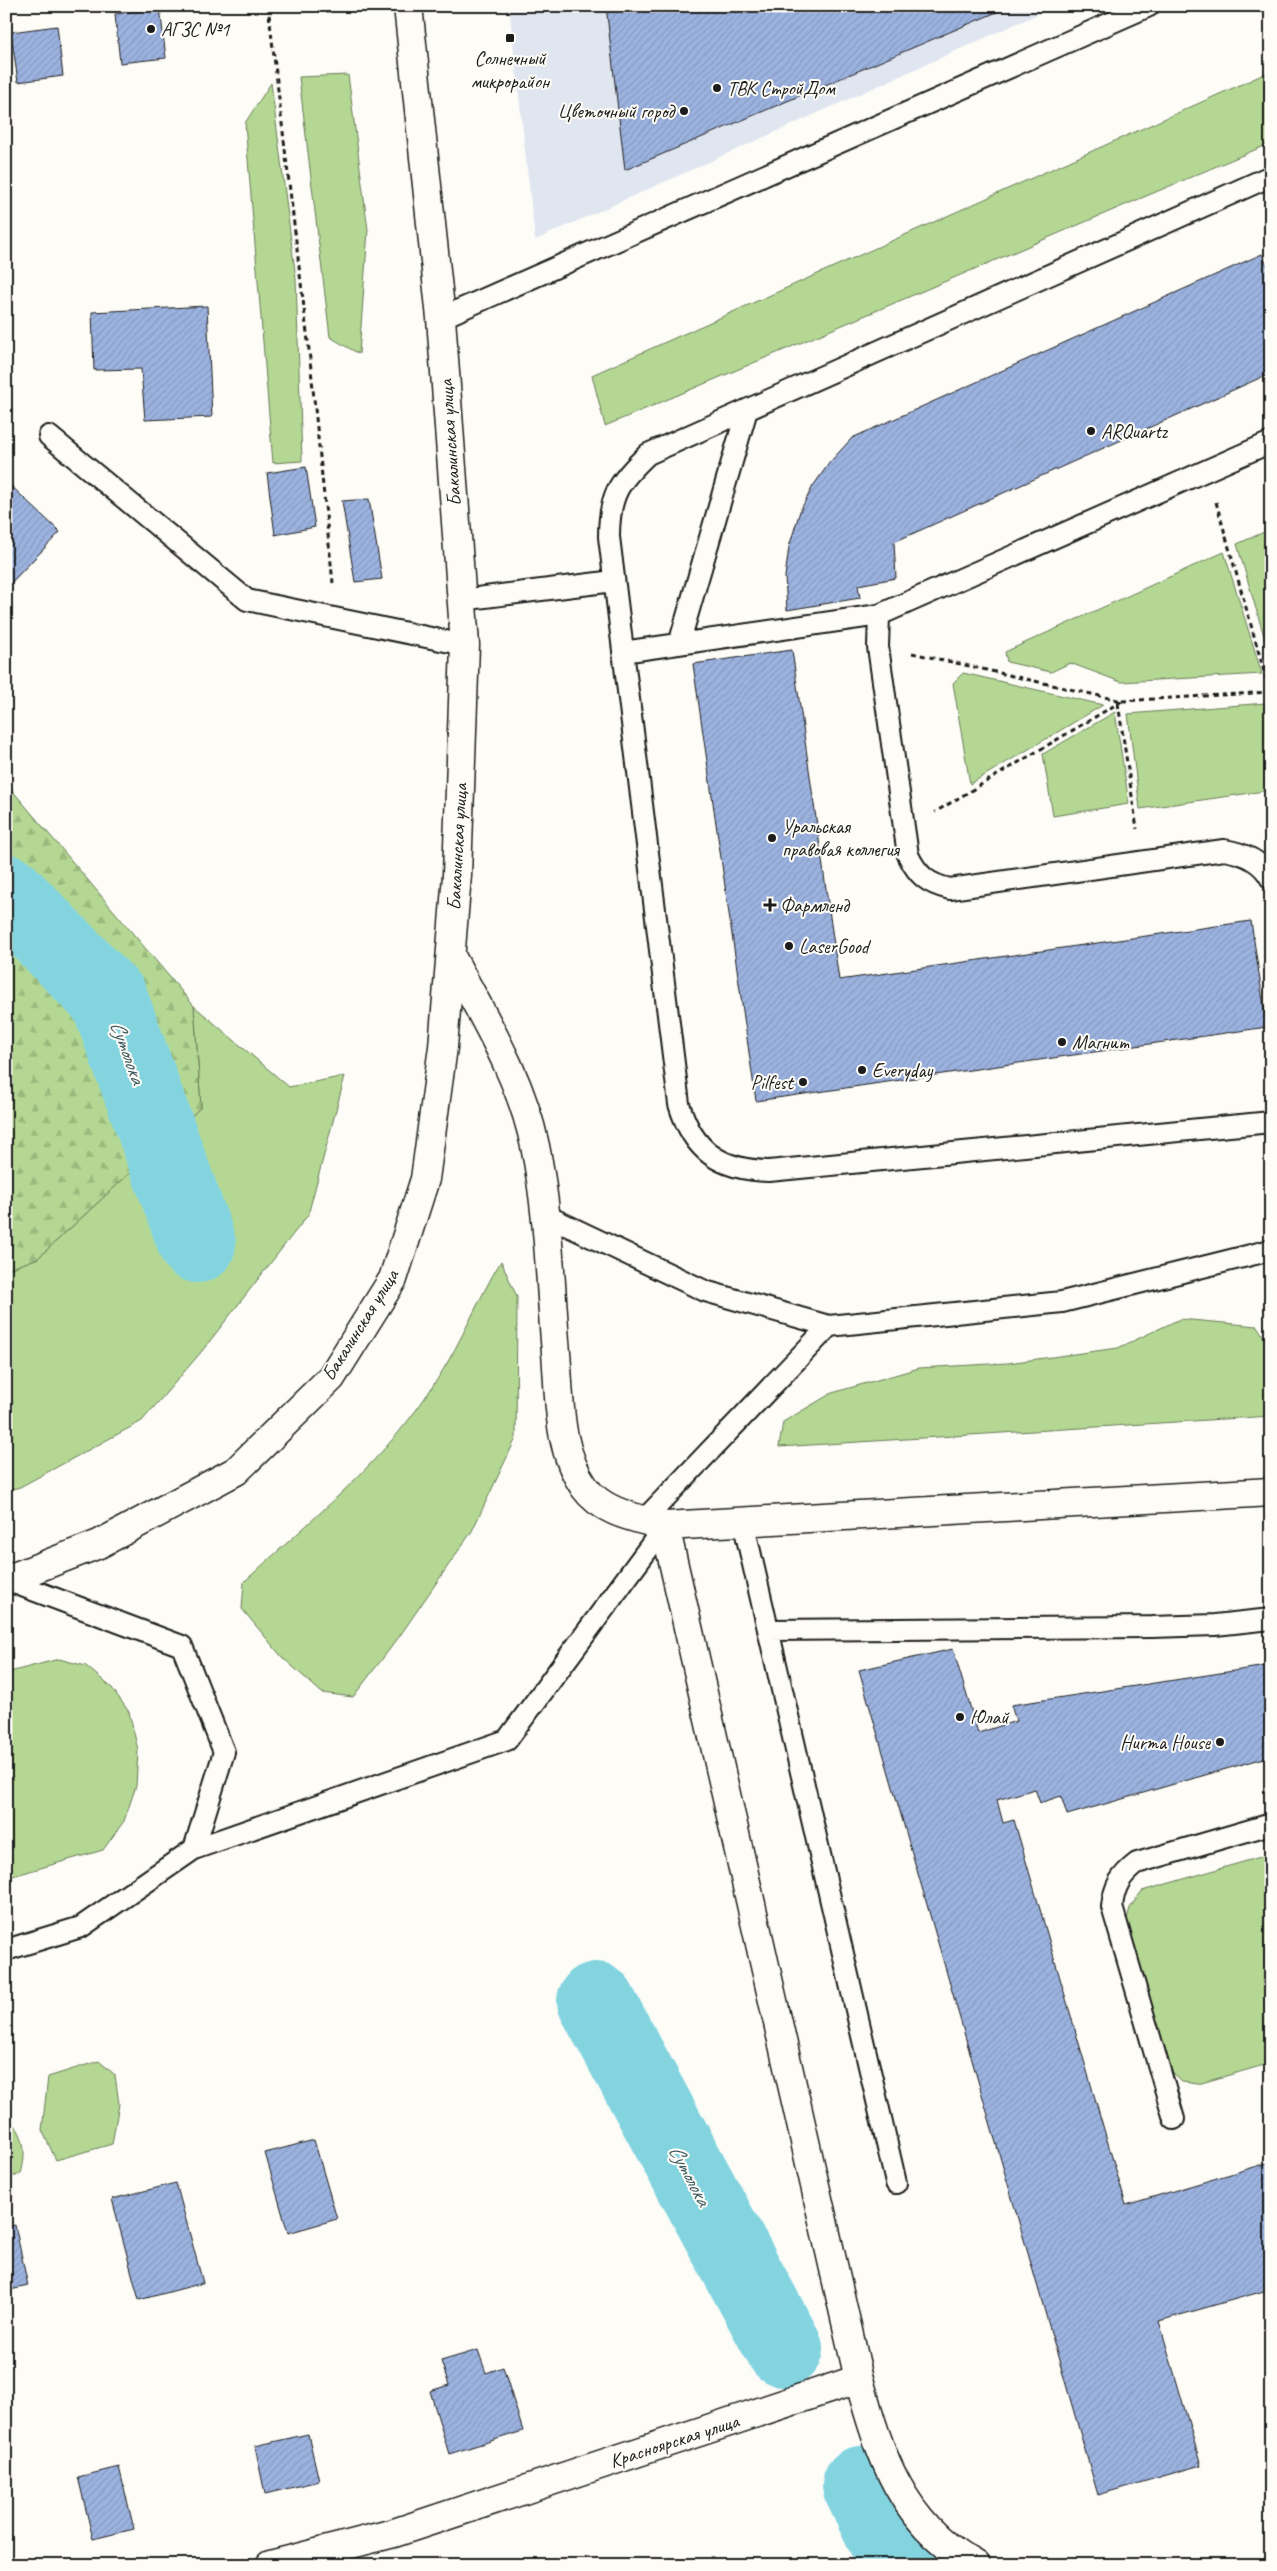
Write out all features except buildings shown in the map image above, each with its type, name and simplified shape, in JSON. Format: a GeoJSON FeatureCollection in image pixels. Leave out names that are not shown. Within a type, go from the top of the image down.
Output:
{"type":"FeatureCollection","features":[{"type":"Feature","properties":{"kind":"street","name":"Бакалинская улица"},"geometry":{"type":"LineString","coordinates":[[6,1580],[99,1544],[236,1471],[331,1378],[392,1279],[425,1179],[443,1047],[451,956],[457,875],[465,645],[441,318],[408,6]]}},
{"type":"Feature","properties":{"kind":"street"},"geometry":{"type":"LineString","coordinates":[[451,956],[506,1060],[523,1102],[535,1144],[545,1216],[560,1411],[566,1448],[585,1488],[609,1510],[654,1523],[743,1521],[1271,1492]]}},
{"type":"Feature","properties":{"kind":"street"},"geometry":{"type":"LineString","coordinates":[[654,1523],[858,2379],[873,2431],[890,2474],[916,2515],[959,2556],[976,2565]]}},
{"type":"Feature","properties":{"kind":"street","name":"Красноярская улица"},"geometry":{"type":"LineString","coordinates":[[270,2565],[394,2533],[858,2379]]}},
{"type":"Feature","properties":{"kind":"lane"},"geometry":{"type":"LineString","coordinates":[[441,318],[1149,6]]}},
{"type":"Feature","properties":{"kind":"lane"},"geometry":{"type":"LineString","coordinates":[[1271,176],[648,454],[625,475],[614,493],[609,514],[609,537],[614,581],[679,1104],[684,1121],[694,1138],[714,1157],[721,1162],[745,1171],[769,1172],[1271,1122]]}},
{"type":"Feature","properties":{"kind":"lane"},"geometry":{"type":"LineString","coordinates":[[679,644],[747,410]]}},
{"type":"Feature","properties":{"kind":"lane"},"geometry":{"type":"LineString","coordinates":[[49,436],[247,600],[465,645]]}},
{"type":"Feature","properties":{"kind":"lane"},"geometry":{"type":"LineString","coordinates":[[623,652],[879,615],[1271,442]]}},
{"type":"Feature","properties":{"kind":"lane"},"geometry":{"type":"LineString","coordinates":[[461,600],[614,581]]}},
{"type":"Feature","properties":{"kind":"lane"},"geometry":{"type":"LineString","coordinates":[[879,615],[878,645],[908,855],[916,872],[935,886],[950,889],[1224,850],[1240,853],[1255,861],[1271,879]]}},
{"type":"Feature","properties":{"kind":"lane"},"geometry":{"type":"LineString","coordinates":[[545,1216],[704,1291],[829,1326],[1062,1302],[1271,1250]]}},
{"type":"Feature","properties":{"kind":"lane"},"geometry":{"type":"LineString","coordinates":[[6,1950],[81,1927],[194,1849],[507,1740],[654,1523],[829,1326]]}},
{"type":"Feature","properties":{"kind":"lane"},"geometry":{"type":"LineString","coordinates":[[743,1521],[896,2183]]}},
{"type":"Feature","properties":{"kind":"lane"},"geometry":{"type":"LineString","coordinates":[[6,1580],[182,1646],[224,1752],[194,1849]]}},
{"type":"Feature","properties":{"kind":"lane"},"geometry":{"type":"LineString","coordinates":[[768,1630],[1160,1627],[1271,1619]]}},
{"type":"Feature","properties":{"kind":"lane"},"geometry":{"type":"LineString","coordinates":[[1174,2118],[1112,1907],[1114,1891],[1126,1871],[1137,1863],[1271,1824]]}},
{"type":"Feature","properties":{"kind":"path"},"geometry":{"type":"LineString","coordinates":[[268,6],[309,350],[336,619]]}},
{"type":"Feature","properties":{"kind":"path"},"geometry":{"type":"LineString","coordinates":[[878,645],[1122,701],[1270,692],[1207,470]]}},
{"type":"Feature","properties":{"kind":"path"},"geometry":{"type":"LineString","coordinates":[[904,830],[1122,701]]}},
{"type":"Feature","properties":{"kind":"path"},"geometry":{"type":"LineString","coordinates":[[1118,703],[1142,862]]}},
{"type":"Feature","properties":{"kind":"shaded area"},"geometry":{"type":"Polygon","coordinates":[[[509,6],[1056,6],[535,240],[509,6]]]}},
{"type":"Feature","properties":{"kind":"green space"},"geometry":{"type":"Polygon","coordinates":[[[1271,71],[1271,143],[605,426],[592,375],[1271,71]]]}},
{"type":"Feature","properties":{"kind":"green space"},"geometry":{"type":"Polygon","coordinates":[[[348,75],[368,230],[359,354],[330,337],[299,77],[348,75]]]}},
{"type":"Feature","properties":{"kind":"green space"},"geometry":{"type":"Polygon","coordinates":[[[271,83],[296,279],[302,461],[273,463],[245,123],[271,83]]]}},
{"type":"Feature","properties":{"kind":"green space"},"geometry":{"type":"Polygon","coordinates":[[[1271,529],[1271,660],[1237,544],[1271,529]]]}},
{"type":"Feature","properties":{"kind":"green space"},"geometry":{"type":"Polygon","coordinates":[[[1224,552],[1262,674],[1121,682],[1070,663],[1051,672],[1007,662],[1005,652],[1224,552]]]}},
{"type":"Feature","properties":{"kind":"green space"},"geometry":{"type":"Polygon","coordinates":[[[963,673],[1103,705],[970,784],[953,683],[963,673]]]}},
{"type":"Feature","properties":{"kind":"green space"},"geometry":{"type":"Polygon","coordinates":[[[1266,703],[1271,735],[1271,790],[1140,809],[1128,714],[1266,703]]]}},
{"type":"Feature","properties":{"kind":"green space"},"geometry":{"type":"Polygon","coordinates":[[[1115,712],[1129,804],[1053,816],[1043,754],[1115,712]]]}},
{"type":"Feature","properties":{"kind":"green space"},"geometry":{"type":"Polygon","coordinates":[[[6,783],[194,1006],[201,1107],[38,1258],[6,1270],[6,783]]]}},
{"type":"Feature","properties":{"kind":"green space"},"geometry":{"type":"Polygon","coordinates":[[[194,1006],[289,1087],[345,1076],[308,1215],[202,1351],[142,1421],[20,1487],[6,1491],[6,1270],[38,1258],[201,1107],[194,1006]]]}},
{"type":"Feature","properties":{"kind":"green space"},"geometry":{"type":"Polygon","coordinates":[[[501,1261],[517,1297],[516,1438],[472,1531],[399,1637],[353,1697],[322,1693],[282,1657],[242,1609],[244,1582],[322,1511],[397,1435],[447,1364],[501,1261]]]}},
{"type":"Feature","properties":{"kind":"green space"},"geometry":{"type":"Polygon","coordinates":[[[1180,1319],[1257,1326],[1271,1348],[1271,1416],[779,1447],[783,1422],[832,1393],[919,1368],[1008,1363],[1118,1348],[1180,1319]]]}},
{"type":"Feature","properties":{"kind":"green space"},"geometry":{"type":"Polygon","coordinates":[[[59,1659],[86,1666],[112,1688],[129,1712],[138,1750],[136,1786],[124,1821],[103,1850],[6,1878],[6,1673],[59,1659]]]}},
{"type":"Feature","properties":{"kind":"green space"},"geometry":{"type":"Polygon","coordinates":[[[1271,1854],[1271,2063],[1198,2084],[1182,2082],[1169,2070],[1126,1922],[1130,1908],[1142,1891],[1271,1854]]]}},
{"type":"Feature","properties":{"kind":"green space"},"geometry":{"type":"Polygon","coordinates":[[[99,2061],[115,2075],[119,2104],[112,2144],[56,2160],[42,2130],[48,2077],[99,2061]]]}},
{"type":"Feature","properties":{"kind":"green space"},"geometry":{"type":"Polygon","coordinates":[[[6,2116],[21,2135],[24,2157],[21,2174],[6,2178],[6,2116]]]}},
{"type":"Feature","properties":{"kind":"waterway","name":"Сутолока"},"geometry":{"type":"LineString","coordinates":[[6,893],[109,999],[197,1244]]}},
{"type":"Feature","properties":{"kind":"waterway","name":"Сутолока"},"geometry":{"type":"LineString","coordinates":[[596,2001],[784,2348]]}},
{"type":"Feature","properties":{"kind":"waterway","name":"Сутолока"},"geometry":{"type":"LineString","coordinates":[[861,2485],[899,2565]]}},
{"type":"Feature","properties":{"kind":"place","name":"АГЗС №1"},"geometry":{"type":"Point","coordinates":[151,29]}},
{"type":"Feature","properties":{"kind":"place","name":"Солнечный микрорайон"},"geometry":{"type":"Point","coordinates":[510,38]}},
{"type":"Feature","properties":{"kind":"place","name":"ТВК СтройДом"},"geometry":{"type":"Point","coordinates":[717,88]}},
{"type":"Feature","properties":{"kind":"place","name":"Цветочный город"},"geometry":{"type":"Point","coordinates":[684,111]}},
{"type":"Feature","properties":{"kind":"place","name":"ARQuartz"},"geometry":{"type":"Point","coordinates":[1091,431]}},
{"type":"Feature","properties":{"kind":"place","name":"Уральская правовая коллегия"},"geometry":{"type":"Point","coordinates":[772,838]}},
{"type":"Feature","properties":{"kind":"place","name":"Фармленд"},"geometry":{"type":"Point","coordinates":[770,905]}},
{"type":"Feature","properties":{"kind":"place","name":"LaserGood"},"geometry":{"type":"Point","coordinates":[789,946]}},
{"type":"Feature","properties":{"kind":"place","name":"Магнит"},"geometry":{"type":"Point","coordinates":[1062,1042]}},
{"type":"Feature","properties":{"kind":"place","name":"Everyday"},"geometry":{"type":"Point","coordinates":[862,1070]}},
{"type":"Feature","properties":{"kind":"place","name":"Pilfest"},"geometry":{"type":"Point","coordinates":[803,1082]}},
{"type":"Feature","properties":{"kind":"place","name":"Юлай"},"geometry":{"type":"Point","coordinates":[960,1717]}},
{"type":"Feature","properties":{"kind":"place","name":"Hurma House"},"geometry":{"type":"Point","coordinates":[1220,1742]}}]}
